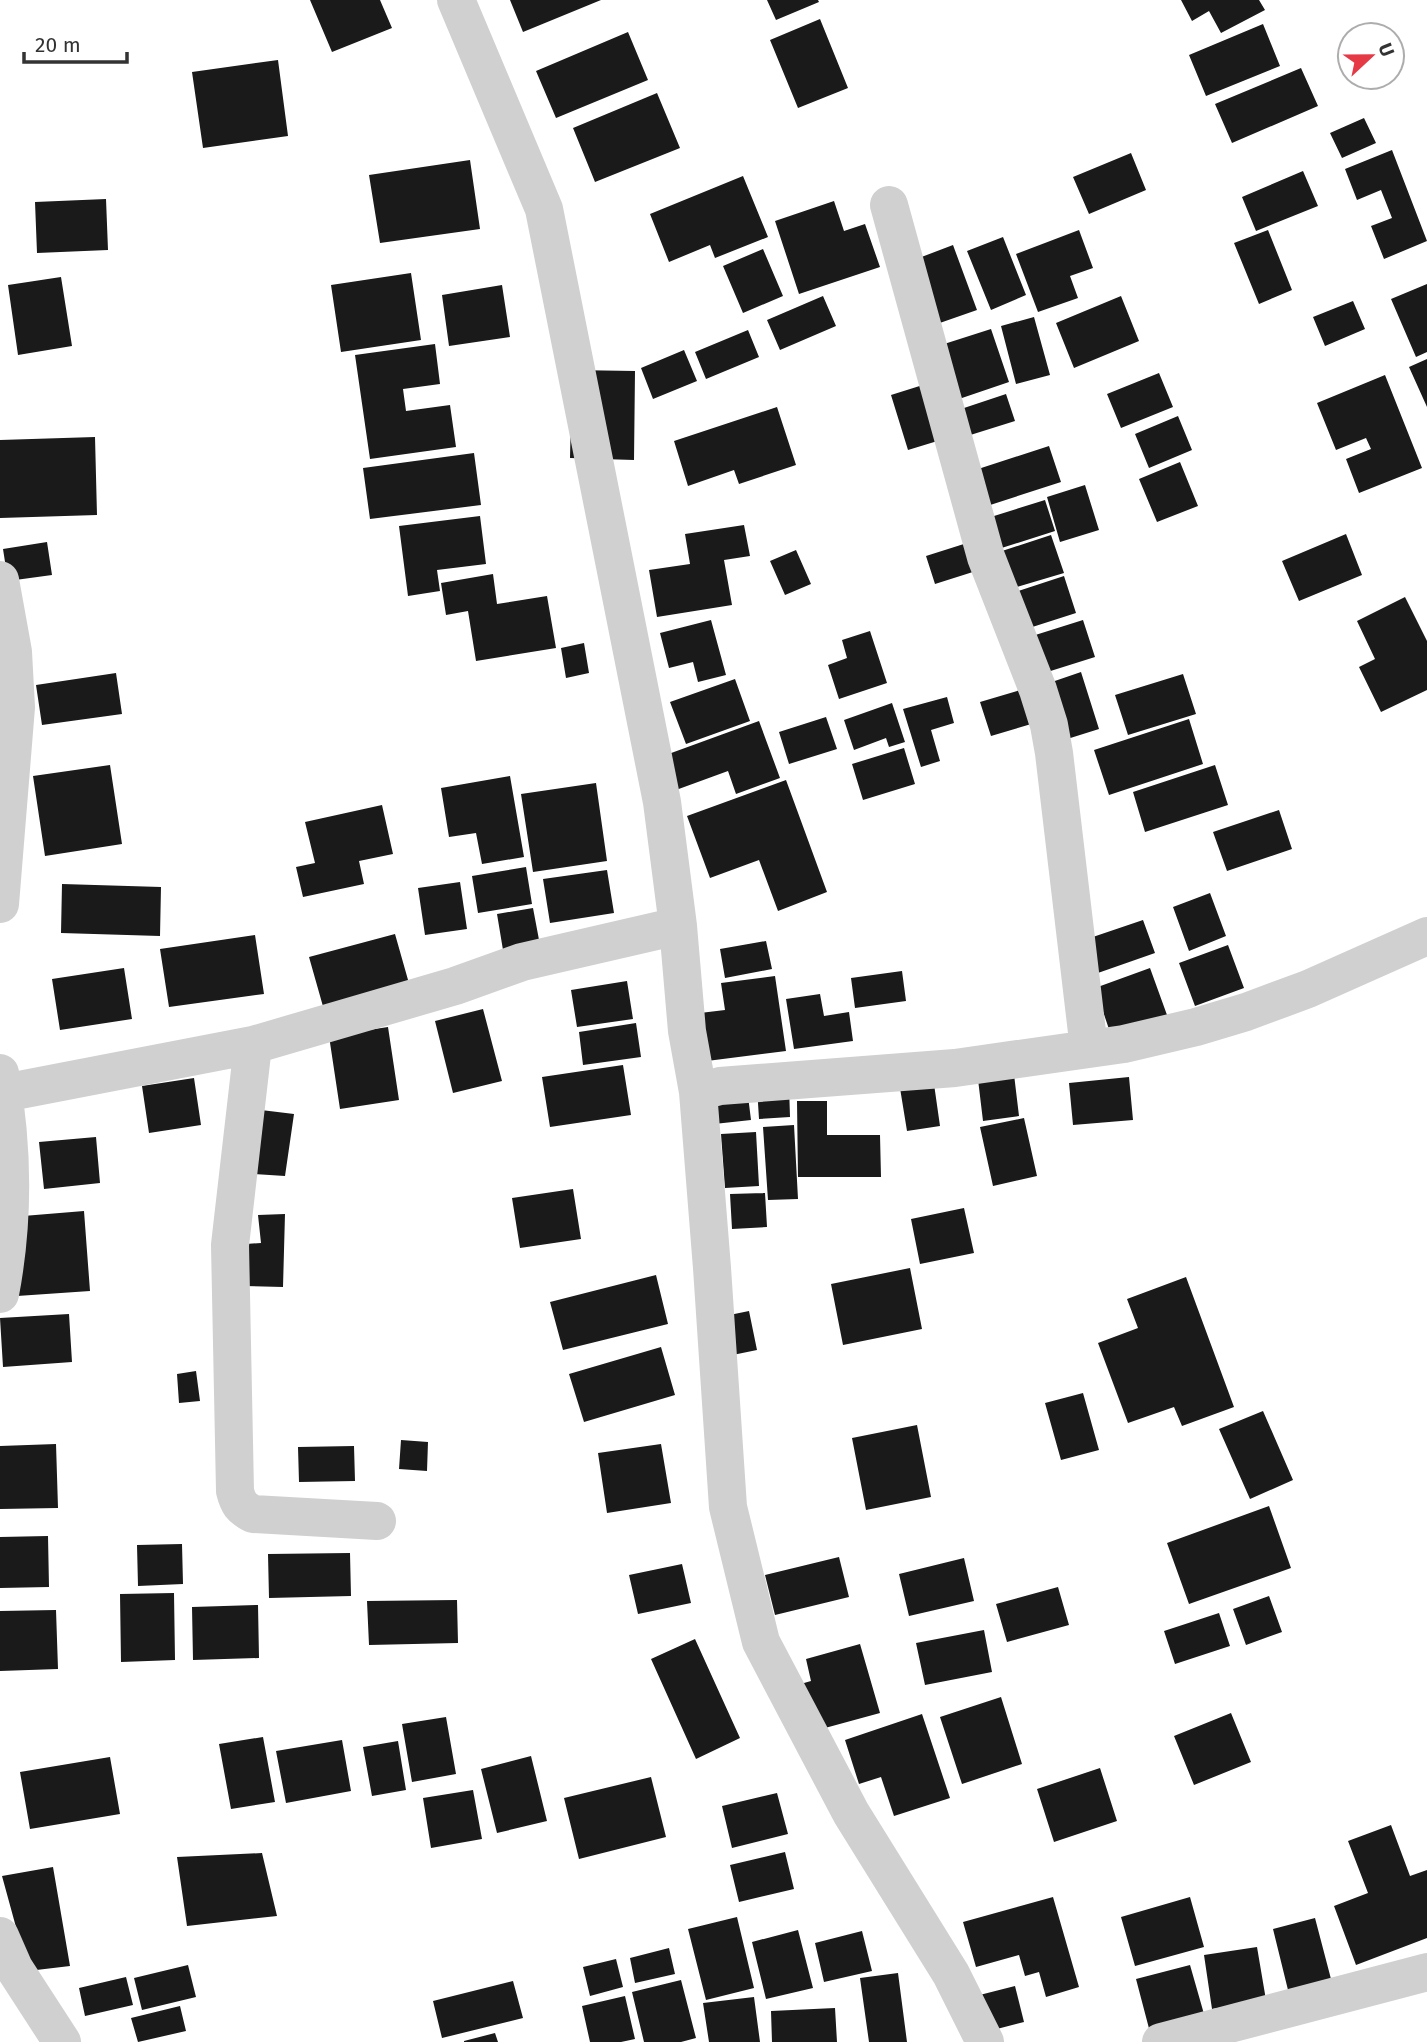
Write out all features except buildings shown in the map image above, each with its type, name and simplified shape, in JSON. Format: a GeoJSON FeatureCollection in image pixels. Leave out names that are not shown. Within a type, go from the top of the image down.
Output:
{"type":"FeatureCollection","features":[{"type":"Feature","properties":{"kind":"street"},"geometry":{"type":"LineString","coordinates":[[456,0],[544,209],[662,802],[678,926],[687,1031],[698,1092],[727,1507],[761,1642],[851,1813],[951,1974],[985,2042]]}},
{"type":"Feature","properties":{"kind":"street"},"geometry":{"type":"LineString","coordinates":[[889,205],[986,557],[1049,725],[1089,1049]]}},
{"type":"Feature","properties":{"kind":"street"},"geometry":{"type":"LineString","coordinates":[[0,580],[13,652],[16,707],[0,904]]}},
{"type":"Feature","properties":{"kind":"street"},"geometry":{"type":"LineString","coordinates":[[0,1294],[4,1276],[10,1197],[10,1142],[2,1083],[253,1045],[455,986],[522,962],[678,926]]}},
{"type":"Feature","properties":{"kind":"street"},"geometry":{"type":"LineString","coordinates":[[698,1092],[720,1086],[956,1068],[1124,1044],[1247,1012],[1308,989],[1427,936]]}},
{"type":"Feature","properties":{"kind":"street"},"geometry":{"type":"LineString","coordinates":[[253,1045],[230,1245],[237,1502],[244,1510],[253,1514],[377,1521]]}},
{"type":"Feature","properties":{"kind":"street"},"geometry":{"type":"LineString","coordinates":[[0,1936],[14,1968],[62,2042]]}},
{"type":"Feature","properties":{"kind":"street"},"geometry":{"type":"LineString","coordinates":[[1161,2042],[1427,1972]]}}]}
